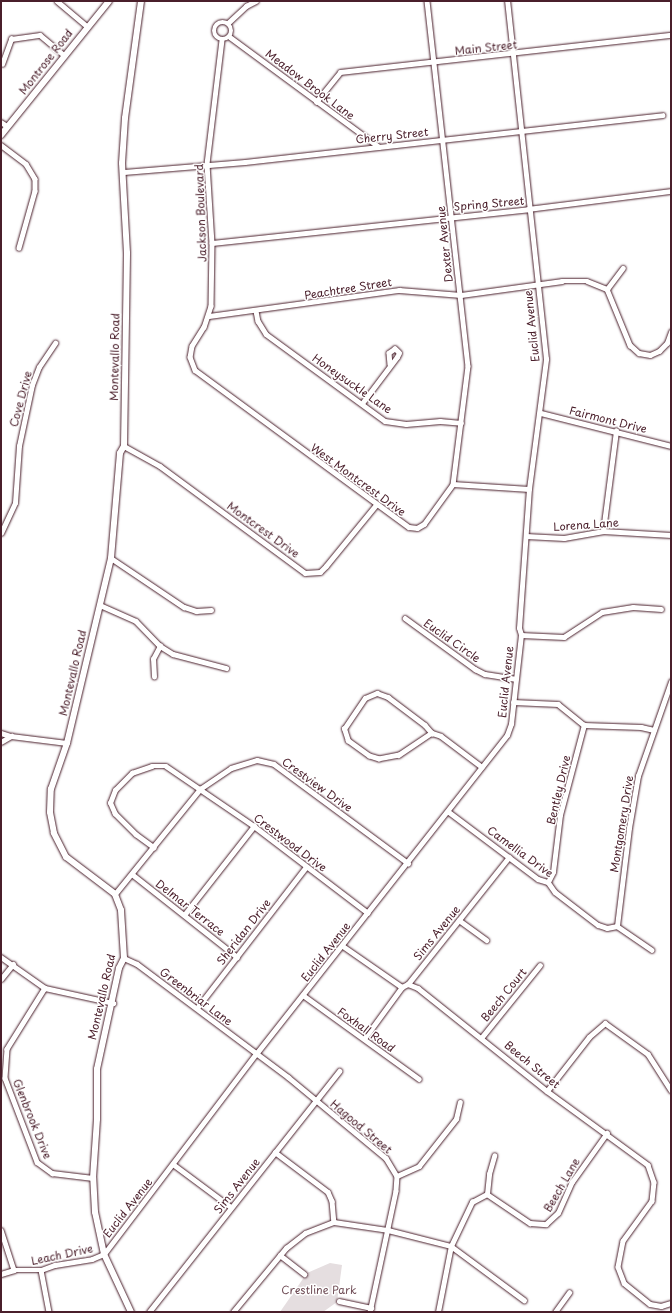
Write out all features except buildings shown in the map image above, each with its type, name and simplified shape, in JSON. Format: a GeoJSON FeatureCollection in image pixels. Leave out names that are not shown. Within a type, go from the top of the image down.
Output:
{"type":"FeatureCollection","features":[{"type":"Feature","properties":{"kind":"main road","name":"Montrose Road"},"geometry":{"type":"LineString","coordinates":[[1,135],[87,26],[109,1]]}},
{"type":"Feature","properties":{"kind":"main road","name":"Montevallo Road"},"geometry":{"type":"LineString","coordinates":[[131,1312],[104,1254],[95,1212],[93,1178],[97,1119],[97,1069],[113,1003],[119,968],[124,958],[121,910],[115,894],[66,857],[54,833],[50,812],[51,789],[67,743],[111,558],[120,453],[124,446],[127,253],[122,192],[125,118],[141,1]]}},
{"type":"Feature","properties":{"kind":"street"},"geometry":{"type":"LineString","coordinates":[[57,1],[87,26]]}},
{"type":"Feature","properties":{"kind":"street","name":"Jackson Boulevard"},"geometry":{"type":"LineString","coordinates":[[190,357],[194,340],[209,316],[212,296],[212,243],[207,164],[222,40],[214,36],[214,29],[220,22],[228,23],[246,6],[256,1]]}},
{"type":"Feature","properties":{"kind":"street","name":"Dexter Avenue"},"geometry":{"type":"LineString","coordinates":[[427,1],[468,366],[453,484]]}},
{"type":"Feature","properties":{"kind":"street","name":"Euclid Avenue"},"geometry":{"type":"LineString","coordinates":[[104,1254],[256,1054],[449,812],[507,735],[514,702],[520,635],[519,628],[529,489],[541,413],[546,359],[511,54],[507,1]]}},
{"type":"Feature","properties":{"kind":"street"},"geometry":{"type":"LineString","coordinates":[[222,40],[230,37],[232,29],[228,23]]}},
{"type":"Feature","properties":{"kind":"street"},"geometry":{"type":"LineString","coordinates":[[2,64],[11,39],[40,35],[64,55]]}},
{"type":"Feature","properties":{"kind":"street","name":"Main Street"},"geometry":{"type":"LineString","coordinates":[[316,102],[340,72],[671,35]]}},
{"type":"Feature","properties":{"kind":"street","name":"Meadow Brook Lane"},"geometry":{"type":"LineString","coordinates":[[230,37],[316,102],[379,147]]}},
{"type":"Feature","properties":{"kind":"street","name":"Cherry Street"},"geometry":{"type":"LineString","coordinates":[[124,172],[379,147],[662,115]]}},
{"type":"Feature","properties":{"kind":"street"},"geometry":{"type":"LineString","coordinates":[[1,122],[7,126]]}},
{"type":"Feature","properties":{"kind":"street"},"geometry":{"type":"LineString","coordinates":[[1,145],[26,164],[35,179],[34,191],[19,248]]}},
{"type":"Feature","properties":{"kind":"street","name":"Spring Street"},"geometry":{"type":"LineString","coordinates":[[212,243],[528,209],[671,191]]}},
{"type":"Feature","properties":{"kind":"street"},"geometry":{"type":"LineString","coordinates":[[624,268],[607,289],[630,345],[639,353],[650,355],[659,351],[667,343],[671,332]]}},
{"type":"Feature","properties":{"kind":"street","name":"Peachtree Street"},"geometry":{"type":"LineString","coordinates":[[209,316],[256,311],[399,290],[438,294],[459,294],[562,282],[587,281],[607,289]]}},
{"type":"Feature","properties":{"kind":"street","name":"Honeysuckle Lane"},"geometry":{"type":"LineString","coordinates":[[256,311],[258,321],[266,334],[358,401],[363,402],[385,420],[396,423],[440,421],[461,424]]}},
{"type":"Feature","properties":{"kind":"street","name":"Cove Drive"},"geometry":{"type":"LineString","coordinates":[[1,533],[15,503],[19,446],[32,385],[39,367],[55,343]]}},
{"type":"Feature","properties":{"kind":"street","name":"West Montcrest Drive"},"geometry":{"type":"LineString","coordinates":[[190,357],[195,370],[201,376],[403,524],[417,528],[431,517],[453,484]]}},
{"type":"Feature","properties":{"kind":"street"},"geometry":{"type":"LineString","coordinates":[[363,402],[390,364]]}},
{"type":"Feature","properties":{"kind":"street","name":"Fairmont Drive"},"geometry":{"type":"LineString","coordinates":[[541,413],[671,446]]}},
{"type":"Feature","properties":{"kind":"street"},"geometry":{"type":"LineString","coordinates":[[603,531],[616,431]]}},
{"type":"Feature","properties":{"kind":"street","name":"Montcrest Drive"},"geometry":{"type":"LineString","coordinates":[[124,446],[160,466],[305,573],[320,572],[376,505]]}},
{"type":"Feature","properties":{"kind":"street"},"geometry":{"type":"LineString","coordinates":[[453,484],[529,489]]}},
{"type":"Feature","properties":{"kind":"street","name":"Lorena Lane"},"geometry":{"type":"LineString","coordinates":[[526,536],[564,538],[603,531],[671,535]]}},
{"type":"Feature","properties":{"kind":"street"},"geometry":{"type":"LineString","coordinates":[[111,558],[184,607],[196,611],[211,610]]}},
{"type":"Feature","properties":{"kind":"street"},"geometry":{"type":"LineString","coordinates":[[100,605],[136,621],[160,646],[174,654],[226,668]]}},
{"type":"Feature","properties":{"kind":"street"},"geometry":{"type":"LineString","coordinates":[[520,635],[564,637],[602,612],[633,607],[661,610]]}},
{"type":"Feature","properties":{"kind":"street","name":"Euclid Circle"},"geometry":{"type":"LineString","coordinates":[[405,618],[475,669],[486,674],[515,679]]}},
{"type":"Feature","properties":{"kind":"street"},"geometry":{"type":"LineString","coordinates":[[154,677],[152,669],[154,659],[160,646]]}},
{"type":"Feature","properties":{"kind":"street","name":"Montgomery Drive"},"geometry":{"type":"LineString","coordinates":[[617,926],[629,828],[638,776],[671,682]]}},
{"type":"Feature","properties":{"kind":"street"},"geometry":{"type":"LineString","coordinates":[[432,733],[398,755],[379,760],[369,756],[348,741],[344,729],[365,698],[377,693],[388,697],[425,725],[432,733],[441,736],[482,767]]}},
{"type":"Feature","properties":{"kind":"street"},"geometry":{"type":"LineString","coordinates":[[514,702],[558,704],[584,725],[641,727],[654,730]]}},
{"type":"Feature","properties":{"kind":"street","name":"Bentley Drive"},"geometry":{"type":"LineString","coordinates":[[548,882],[553,872],[560,815],[584,725]]}},
{"type":"Feature","properties":{"kind":"street"},"geometry":{"type":"LineString","coordinates":[[1,733],[11,736],[67,743]]}},
{"type":"Feature","properties":{"kind":"street"},"geometry":{"type":"LineString","coordinates":[[1,742],[11,736]]}},
{"type":"Feature","properties":{"kind":"street","name":"Crestview Drive"},"geometry":{"type":"LineString","coordinates":[[115,894],[154,848],[200,789],[219,775],[242,764],[257,760],[274,764],[408,863]]}},
{"type":"Feature","properties":{"kind":"street","name":"Crestwood Drive"},"geometry":{"type":"LineString","coordinates":[[154,848],[136,835],[115,814],[110,803],[115,790],[132,773],[152,766],[166,766],[254,826],[368,913]]}},
{"type":"Feature","properties":{"kind":"street","name":"Camellia Drive"},"geometry":{"type":"LineString","coordinates":[[449,812],[538,879],[548,882],[555,892],[598,924],[607,928],[617,926]]}},
{"type":"Feature","properties":{"kind":"street"},"geometry":{"type":"LineString","coordinates":[[185,914],[254,826]]}},
{"type":"Feature","properties":{"kind":"street","name":"Sims Avenue"},"geometry":{"type":"LineString","coordinates":[[364,1039],[402,987],[408,984],[509,858]]}},
{"type":"Feature","properties":{"kind":"street","name":"Sheridan Drive"},"geometry":{"type":"LineString","coordinates":[[197,1008],[306,867]]}},
{"type":"Feature","properties":{"kind":"street","name":"Delmar Terrace"},"geometry":{"type":"LineString","coordinates":[[132,874],[185,914],[237,957]]}},
{"type":"Feature","properties":{"kind":"street"},"geometry":{"type":"LineString","coordinates":[[459,920],[486,940]]}},
{"type":"Feature","properties":{"kind":"street"},"geometry":{"type":"LineString","coordinates":[[617,926],[652,950]]}},
{"type":"Feature","properties":{"kind":"street"},"geometry":{"type":"LineString","coordinates":[[343,946],[402,987]]}},
{"type":"Feature","properties":{"kind":"street"},"geometry":{"type":"LineString","coordinates":[[1,957],[45,988],[113,1003]]}},
{"type":"Feature","properties":{"kind":"street","name":"Greenbriar Lane"},"geometry":{"type":"LineString","coordinates":[[124,958],[131,959],[256,1054]]}},
{"type":"Feature","properties":{"kind":"street"},"geometry":{"type":"LineString","coordinates":[[1,979],[13,964]]}},
{"type":"Feature","properties":{"kind":"street","name":"Beech Court"},"geometry":{"type":"LineString","coordinates":[[482,1037],[540,965]]}},
{"type":"Feature","properties":{"kind":"street","name":"Beech Street"},"geometry":{"type":"LineString","coordinates":[[408,984],[418,988],[482,1037],[547,1091],[607,1133],[648,1165],[654,1182],[652,1201],[623,1241],[618,1267],[624,1283],[650,1304],[660,1306],[671,1304]]}},
{"type":"Feature","properties":{"kind":"street","name":"Glenbrook Drive"},"geometry":{"type":"LineString","coordinates":[[45,988],[7,1049],[5,1078],[40,1166],[52,1173],[93,1178]]}},
{"type":"Feature","properties":{"kind":"street","name":"Foxhall Road"},"geometry":{"type":"LineString","coordinates":[[303,995],[419,1079]]}},
{"type":"Feature","properties":{"kind":"street"},"geometry":{"type":"LineString","coordinates":[[547,1091],[589,1037],[605,1023],[648,1054],[671,1090]]}},
{"type":"Feature","properties":{"kind":"street","name":"Hagood Street"},"geometry":{"type":"LineString","coordinates":[[256,1054],[386,1158],[397,1176]]}},
{"type":"Feature","properties":{"kind":"street","name":"Sims Avenue"},"geometry":{"type":"LineString","coordinates":[[149,1312],[339,1071]]}},
{"type":"Feature","properties":{"kind":"street"},"geometry":{"type":"LineString","coordinates":[[339,1301],[371,1310],[388,1230],[397,1176],[419,1166],[456,1119],[460,1102]]}},
{"type":"Feature","properties":{"kind":"street","name":"Beech Lane"},"geometry":{"type":"LineString","coordinates":[[487,1194],[530,1223],[546,1224],[558,1213],[572,1182],[607,1133]]}},
{"type":"Feature","properties":{"kind":"street"},"geometry":{"type":"LineString","coordinates":[[275,1152],[328,1192],[332,1201],[334,1222]]}},
{"type":"Feature","properties":{"kind":"street"},"geometry":{"type":"LineString","coordinates":[[438,1312],[451,1246],[467,1207],[472,1202],[487,1194],[489,1174],[494,1156]]}},
{"type":"Feature","properties":{"kind":"street"},"geometry":{"type":"LineString","coordinates":[[173,1164],[231,1207]]}},
{"type":"Feature","properties":{"kind":"street"},"geometry":{"type":"LineString","coordinates":[[233,1312],[280,1255],[305,1233],[334,1222],[388,1230],[451,1246],[524,1300]]}},
{"type":"Feature","properties":{"kind":"street"},"geometry":{"type":"LineString","coordinates":[[1,1230],[14,1270]]}},
{"type":"Feature","properties":{"kind":"street","name":"Leach Drive"},"geometry":{"type":"LineString","coordinates":[[1,1274],[14,1270],[41,1270],[55,1265],[92,1259],[104,1254]]}},
{"type":"Feature","properties":{"kind":"street"},"geometry":{"type":"LineString","coordinates":[[280,1255],[304,1274]]}},
{"type":"Feature","properties":{"kind":"street"},"geometry":{"type":"LineString","coordinates":[[41,1270],[49,1312]]}},
{"type":"Feature","properties":{"kind":"street"},"geometry":{"type":"LineString","coordinates":[[555,1312],[569,1293]]}},
{"type":"Feature","properties":{"kind":"green space","name":"Crestline Park"},"geometry":{"type":"Polygon","coordinates":[[[330,1263],[342,1265],[337,1302],[323,1312],[280,1312],[307,1273],[330,1263]]]}}]}
